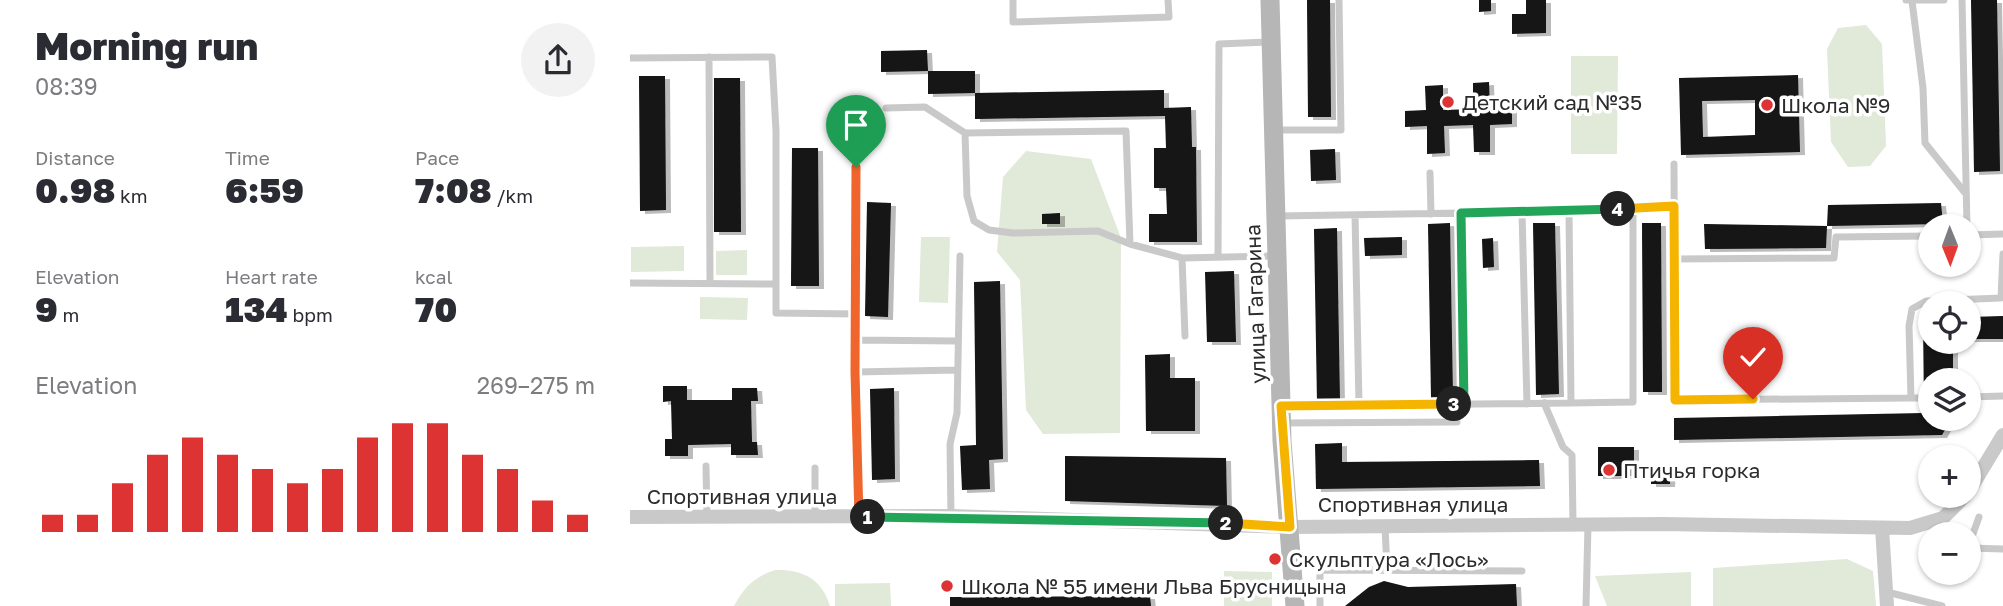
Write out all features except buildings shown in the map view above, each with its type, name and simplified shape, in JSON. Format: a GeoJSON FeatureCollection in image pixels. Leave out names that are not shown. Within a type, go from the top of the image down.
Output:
{"type":"FeatureCollection","features":[{"type":"Feature","properties":{"kind":"street","name":"улица Гагарина"},"geometry":{"type":"LineString","coordinates":[[1270,0],[1281,415],[1295,606]]}},
{"type":"Feature","properties":{"kind":"street"},"geometry":{"type":"LineString","coordinates":[[1981,470],[2003,435]]}},
{"type":"Feature","properties":{"kind":"street","name":"Спортивная улица"},"geometry":{"type":"LineString","coordinates":[[630,517],[951,516],[1290,527],[1581,524],[1910,528],[1943,518],[1953,508]]}},
{"type":"Feature","properties":{"kind":"street"},"geometry":{"type":"LineString","coordinates":[[1882,528],[1887,599]]}},
{"type":"Feature","properties":{"kind":"lane"},"geometry":{"type":"LineString","coordinates":[[1013,0],[1013,22],[1168,18],[1168,0]]}},
{"type":"Feature","properties":{"kind":"lane"},"geometry":{"type":"LineString","coordinates":[[1273,131],[1341,130],[1339,0]]}},
{"type":"Feature","properties":{"kind":"lane"},"geometry":{"type":"LineString","coordinates":[[1944,0],[1909,1],[1923,88],[1925,143],[1966,194]]}},
{"type":"Feature","properties":{"kind":"lane"},"geometry":{"type":"LineString","coordinates":[[1962,0],[1967,214]]}},
{"type":"Feature","properties":{"kind":"lane"},"geometry":{"type":"LineString","coordinates":[[1218,257],[1220,44],[1271,42]]}},
{"type":"Feature","properties":{"kind":"lane"},"geometry":{"type":"LineString","coordinates":[[709,57],[710,283]]}},
{"type":"Feature","properties":{"kind":"lane"},"geometry":{"type":"LineString","coordinates":[[630,58],[772,57],[776,313],[856,314]]}},
{"type":"Feature","properties":{"kind":"lane"},"geometry":{"type":"LineString","coordinates":[[886,107],[925,107],[965,133],[1126,131],[1130,244]]}},
{"type":"Feature","properties":{"kind":"lane"},"geometry":{"type":"LineString","coordinates":[[965,133],[967,196],[974,221],[989,230],[1013,233],[1098,232],[1182,258],[1275,256]]}},
{"type":"Feature","properties":{"kind":"lane"},"geometry":{"type":"LineString","coordinates":[[1674,164],[1675,400],[1918,398]]}},
{"type":"Feature","properties":{"kind":"lane"},"geometry":{"type":"LineString","coordinates":[[856,167],[855,372],[859,517]]}},
{"type":"Feature","properties":{"kind":"lane"},"geometry":{"type":"LineString","coordinates":[[1430,173],[1431,214]]}},
{"type":"Feature","properties":{"kind":"lane"},"geometry":{"type":"LineString","coordinates":[[1275,216],[1569,211],[1674,206]]}},
{"type":"Feature","properties":{"kind":"lane"},"geometry":{"type":"LineString","coordinates":[[1281,415],[1359,404],[1633,402],[1633,208]]}},
{"type":"Feature","properties":{"kind":"lane"},"geometry":{"type":"LineString","coordinates":[[1569,211],[1571,403]]}},
{"type":"Feature","properties":{"kind":"lane"},"geometry":{"type":"LineString","coordinates":[[1522,212],[1527,404]]}},
{"type":"Feature","properties":{"kind":"lane"},"geometry":{"type":"LineString","coordinates":[[1461,213],[1464,404]]}},
{"type":"Feature","properties":{"kind":"lane"},"geometry":{"type":"LineString","coordinates":[[1355,215],[1359,404]]}},
{"type":"Feature","properties":{"kind":"lane"},"geometry":{"type":"LineString","coordinates":[[1981,235],[2003,234]]}},
{"type":"Feature","properties":{"kind":"lane"},"geometry":{"type":"LineString","coordinates":[[1675,259],[1834,258],[1836,237],[1918,236]]}},
{"type":"Feature","properties":{"kind":"lane"},"geometry":{"type":"LineString","coordinates":[[1910,398],[1909,326],[1912,309],[1926,301],[2001,298],[2003,254]]}},
{"type":"Feature","properties":{"kind":"lane"},"geometry":{"type":"LineString","coordinates":[[951,516],[950,444],[957,413],[960,256]]}},
{"type":"Feature","properties":{"kind":"lane"},"geometry":{"type":"LineString","coordinates":[[1182,258],[1185,336]]}},
{"type":"Feature","properties":{"kind":"lane"},"geometry":{"type":"LineString","coordinates":[[630,283],[776,284]]}},
{"type":"Feature","properties":{"kind":"lane"},"geometry":{"type":"LineString","coordinates":[[855,340],[957,341]]}},
{"type":"Feature","properties":{"kind":"lane"},"geometry":{"type":"LineString","coordinates":[[855,372],[957,370]]}},
{"type":"Feature","properties":{"kind":"lane"},"geometry":{"type":"LineString","coordinates":[[1981,397],[2003,396]]}},
{"type":"Feature","properties":{"kind":"lane"},"geometry":{"type":"LineString","coordinates":[[1544,403],[1563,447],[1572,455],[1581,524],[1586,606]]}},
{"type":"Feature","properties":{"kind":"lane"},"geometry":{"type":"LineString","coordinates":[[1281,415],[1457,422]]}},
{"type":"Feature","properties":{"kind":"lane"},"geometry":{"type":"LineString","coordinates":[[706,466],[707,516]]}},
{"type":"Feature","properties":{"kind":"lane"},"geometry":{"type":"LineString","coordinates":[[815,468],[815,517]]}},
{"type":"Feature","properties":{"kind":"lane"},"geometry":{"type":"LineString","coordinates":[[1977,522],[1979,517]]}},
{"type":"Feature","properties":{"kind":"lane"},"geometry":{"type":"LineString","coordinates":[[1385,526],[1387,570]]}},
{"type":"Feature","properties":{"kind":"lane"},"geometry":{"type":"LineString","coordinates":[[1981,548],[2003,549]]}},
{"type":"Feature","properties":{"kind":"lane"},"geometry":{"type":"LineString","coordinates":[[1320,606],[1320,570],[1522,570]]}},
{"type":"Feature","properties":{"kind":"lane"},"geometry":{"type":"LineString","coordinates":[[1887,599],[1942,606]]}},
{"type":"Feature","properties":{"kind":"green space"},"geometry":{"type":"Polygon","coordinates":[[[1866,25],[1882,44],[1886,146],[1870,166],[1848,167],[1831,142],[1827,49],[1838,28],[1866,25]]]}},
{"type":"Feature","properties":{"kind":"green space"},"geometry":{"type":"Polygon","coordinates":[[[1571,56],[1618,56],[1617,154],[1571,154],[1571,56]]]}},
{"type":"Feature","properties":{"kind":"green space"},"geometry":{"type":"Polygon","coordinates":[[[1026,151],[1091,159],[1121,238],[1120,433],[1043,434],[1026,410],[1020,280],[997,252],[1003,177],[1026,151]]]}},
{"type":"Feature","properties":{"kind":"green space"},"geometry":{"type":"Polygon","coordinates":[[[921,237],[950,237],[948,303],[919,302],[921,237]]]}},
{"type":"Feature","properties":{"kind":"green space"},"geometry":{"type":"Polygon","coordinates":[[[684,246],[684,271],[631,272],[631,247],[684,246]]]}},
{"type":"Feature","properties":{"kind":"green space"},"geometry":{"type":"Polygon","coordinates":[[[747,250],[747,275],[716,275],[716,251],[747,250]]]}},
{"type":"Feature","properties":{"kind":"green space"},"geometry":{"type":"Polygon","coordinates":[[[700,297],[748,298],[747,320],[700,319],[700,297]]]}},
{"type":"Feature","properties":{"kind":"green space"},"geometry":{"type":"Polygon","coordinates":[[[1847,559],[1873,571],[1876,606],[1713,606],[1713,568],[1847,559]]]}},
{"type":"Feature","properties":{"kind":"green space"},"geometry":{"type":"Polygon","coordinates":[[[775,570],[793,571],[809,577],[822,588],[830,606],[734,606],[750,584],[775,570]]]}},
{"type":"Feature","properties":{"kind":"green space"},"geometry":{"type":"Polygon","coordinates":[[[1224,571],[1272,572],[1272,606],[1224,606],[1224,571]]]}},
{"type":"Feature","properties":{"kind":"green space"},"geometry":{"type":"Polygon","coordinates":[[[1691,572],[1691,606],[1607,606],[1595,576],[1691,572]]]}},
{"type":"Feature","properties":{"kind":"green space"},"geometry":{"type":"Polygon","coordinates":[[[890,583],[891,606],[835,606],[835,584],[890,583]]]}},
{"type":"Feature","properties":{"kind":"place","name":"Детский сад №35"},"geometry":{"type":"Point","coordinates":[1448,102]}},
{"type":"Feature","properties":{"kind":"place","name":"Школа №9"},"geometry":{"type":"Point","coordinates":[1767,105]}},
{"type":"Feature","properties":{"kind":"place","name":"Птичья горка"},"geometry":{"type":"Point","coordinates":[1609,470]}},
{"type":"Feature","properties":{"kind":"place","name":"Скульптура «Лось»"},"geometry":{"type":"Point","coordinates":[1275,559]}},
{"type":"Feature","properties":{"kind":"place","name":"Школа № 55 имени Льва Брусницына"},"geometry":{"type":"Point","coordinates":[947,586]}},
{"type":"Feature","properties":{"kind":"route"},"geometry":{"type":"LineString","coordinates":[[856,167],[855,372],[859,517],[1043,518],[1290,527],[1287,515],[1281,406],[1464,404],[1461,213],[1674,206],[1675,400],[1753,399]]}}]}
